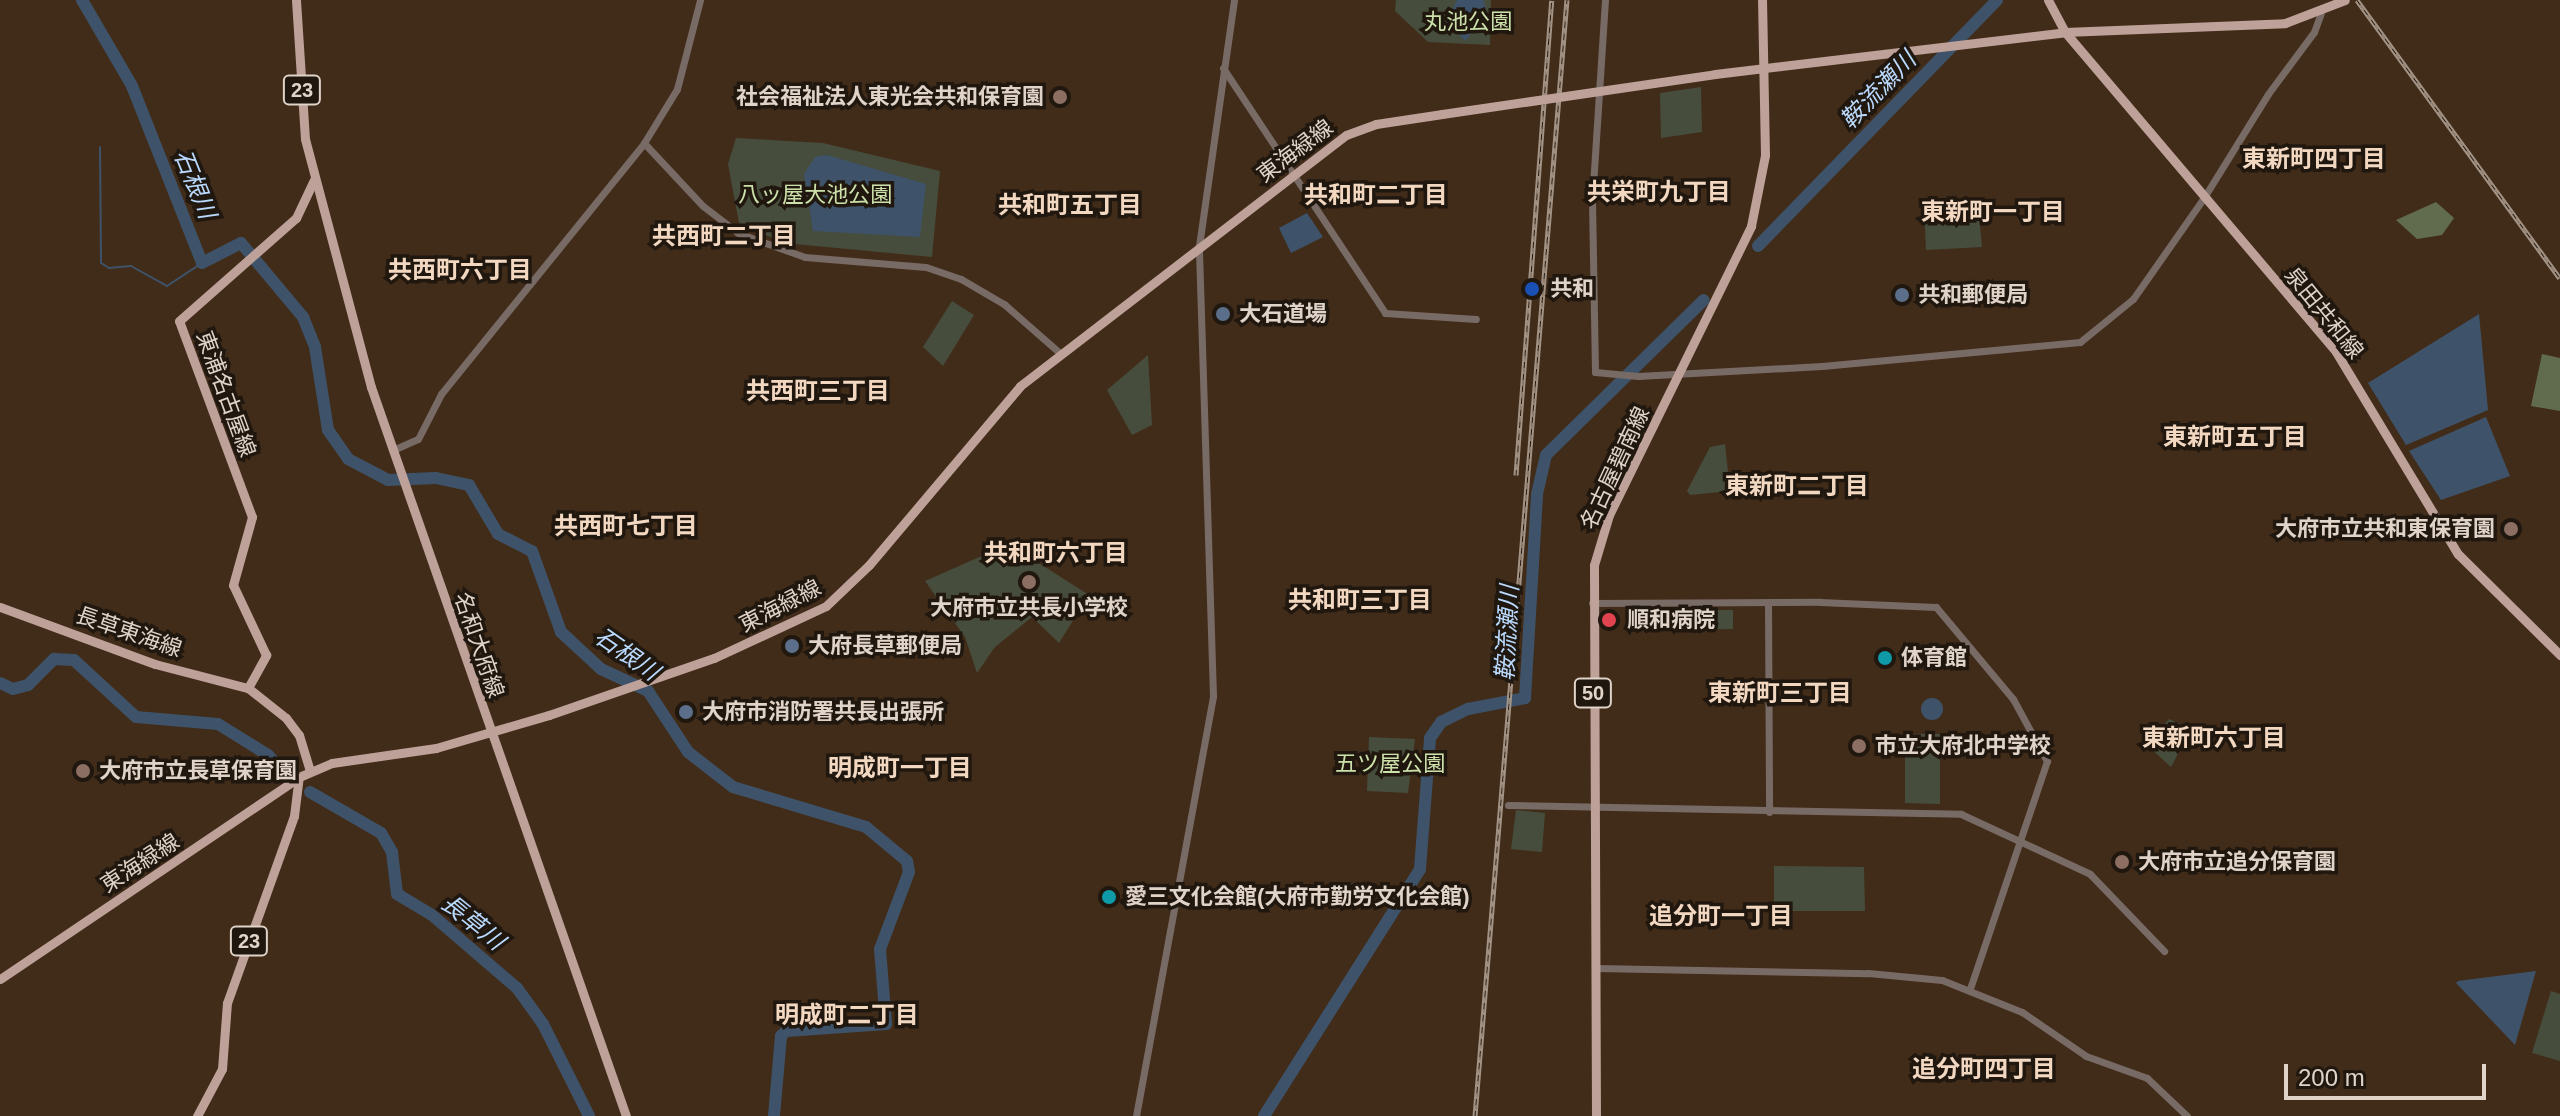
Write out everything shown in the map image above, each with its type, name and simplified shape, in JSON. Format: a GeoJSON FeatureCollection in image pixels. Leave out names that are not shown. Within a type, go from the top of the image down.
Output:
{"type":"FeatureCollection","features":[{"type":"Feature","properties":{"kind":"main road","name":"23"},"geometry":{"type":"LineString","coordinates":[[296,0],[305,139],[314,180]]}},
{"type":"Feature","properties":{"kind":"main road","name":"名古屋碧南線"},"geometry":{"type":"LineString","coordinates":[[1596,1116],[1592,603],[1602,532],[1751,226],[1763,181],[1765,67],[1762,0]]}},
{"type":"Feature","properties":{"kind":"main road","name":"泉田共和線"},"geometry":{"type":"LineString","coordinates":[[2048,0],[2065,32],[2203,199],[2336,352],[2458,554],[2560,655]]}},
{"type":"Feature","properties":{"kind":"main road","name":"東海緑線"},"geometry":{"type":"LineString","coordinates":[[490,733],[714,658],[826,606],[869,565],[985,422],[1061,354],[1199,246],[1357,129],[1715,74],[1962,43],[2065,32],[2285,23],[2321,13],[2345,0]]}},
{"type":"Feature","properties":{"kind":"main road","name":"東浦名古屋線"},"geometry":{"type":"LineString","coordinates":[[248,688],[266,655],[233,585],[252,517],[179,321],[302,210],[314,180]]}},
{"type":"Feature","properties":{"kind":"main road","name":"名和大府線"},"geometry":{"type":"LineString","coordinates":[[314,180],[393,450],[626,1116]]}},
{"type":"Feature","properties":{"kind":"main road","name":"長草東海線"},"geometry":{"type":"LineString","coordinates":[[0,607],[155,664],[248,688]]}},
{"type":"Feature","properties":{"kind":"main road"},"geometry":{"type":"LineString","coordinates":[[248,688],[286,718],[299,735],[310,770]]}},
{"type":"Feature","properties":{"kind":"main road"},"geometry":{"type":"LineString","coordinates":[[299,777],[310,770],[490,733]]}},
{"type":"Feature","properties":{"kind":"main road","name":"23"},"geometry":{"type":"LineString","coordinates":[[197,1116],[222,1069],[227,1003],[294,816],[299,777]]}},
{"type":"Feature","properties":{"kind":"main road","name":"東海緑線"},"geometry":{"type":"LineString","coordinates":[[0,979],[299,777]]}},
{"type":"Feature","properties":{"kind":"street"},"geometry":{"type":"LineString","coordinates":[[393,450],[418,439],[441,394],[644,143],[677,89],[700,0]]}},
{"type":"Feature","properties":{"kind":"street"},"geometry":{"type":"LineString","coordinates":[[1136,1116],[1213,696],[1199,246],[1234,0]]}},
{"type":"Feature","properties":{"kind":"street"},"geometry":{"type":"LineString","coordinates":[[1605,0],[1592,200],[1595,372],[1638,376],[1679,376],[2080,342],[2133,299],[2203,199],[2268,94],[2314,32],[2321,13]]}},
{"type":"Feature","properties":{"kind":"street"},"geometry":{"type":"LineString","coordinates":[[1223,68],[1385,313],[1476,319]]}},
{"type":"Feature","properties":{"kind":"street"},"geometry":{"type":"LineString","coordinates":[[644,143],[709,212],[750,239],[805,257],[926,267],[961,279],[1004,304],[1061,354]]}},
{"type":"Feature","properties":{"kind":"street"},"geometry":{"type":"LineString","coordinates":[[1592,603],[1768,602],[1936,607],[2013,699],[2047,761],[1970,989]]}},
{"type":"Feature","properties":{"kind":"street"},"geometry":{"type":"LineString","coordinates":[[1768,602],[1769,812]]}},
{"type":"Feature","properties":{"kind":"street"},"geometry":{"type":"LineString","coordinates":[[1508,805],[1961,814],[2090,874],[2164,951]]}},
{"type":"Feature","properties":{"kind":"street"},"geometry":{"type":"LineString","coordinates":[[1596,968],[1924,976],[1970,989],[2022,1012],[2086,1056],[2147,1078],[2187,1116]]}},
{"type":"Feature","properties":{"kind":"green space","name":"丸池公園"},"geometry":{"type":"Polygon","coordinates":[[[1396,0],[1491,0],[1490,45],[1428,42],[1395,11],[1396,0]]]}},
{"type":"Feature","properties":{"kind":"green space"},"geometry":{"type":"Polygon","coordinates":[[[1701,87],[1702,132],[1661,138],[1660,93],[1701,87]]]}},
{"type":"Feature","properties":{"kind":"green space","name":"八ッ屋大池公園"},"geometry":{"type":"Polygon","coordinates":[[[736,138],[823,143],[940,171],[932,257],[784,243],[739,223],[728,164],[736,138]]]}},
{"type":"Feature","properties":{"kind":"green space"},"geometry":{"type":"Polygon","coordinates":[[[2436,202],[2454,218],[2442,235],[2417,239],[2396,220],[2436,202]]]}},
{"type":"Feature","properties":{"kind":"green space"},"geometry":{"type":"Polygon","coordinates":[[[1978,203],[1982,247],[1926,250],[1924,208],[1978,203]]]}},
{"type":"Feature","properties":{"kind":"green space"},"geometry":{"type":"Polygon","coordinates":[[[952,301],[974,315],[943,366],[923,347],[952,301]]]}},
{"type":"Feature","properties":{"kind":"green space"},"geometry":{"type":"Polygon","coordinates":[[[2542,354],[2560,358],[2560,411],[2531,406],[2542,354]]]}},
{"type":"Feature","properties":{"kind":"green space"},"geometry":{"type":"Polygon","coordinates":[[[1148,355],[1152,425],[1132,435],[1107,390],[1148,355]]]}},
{"type":"Feature","properties":{"kind":"green space"},"geometry":{"type":"Polygon","coordinates":[[[1725,444],[1730,491],[1690,495],[1687,491],[1710,447],[1725,444]]]}},
{"type":"Feature","properties":{"kind":"green space"},"geometry":{"type":"Polygon","coordinates":[[[1009,544],[1089,595],[1059,643],[1032,617],[995,647],[977,673],[965,637],[925,581],[1009,544]]]}},
{"type":"Feature","properties":{"kind":"green space"},"geometry":{"type":"Polygon","coordinates":[[[1660,610],[1733,610],[1733,629],[1660,630],[1660,610]]]}},
{"type":"Feature","properties":{"kind":"green space"},"geometry":{"type":"Polygon","coordinates":[[[2169,719],[2191,729],[2171,767],[2147,745],[2169,719]]]}},
{"type":"Feature","properties":{"kind":"green space"},"geometry":{"type":"Polygon","coordinates":[[[1905,734],[1940,734],[1940,804],[1905,803],[1905,734]]]}},
{"type":"Feature","properties":{"kind":"green space","name":"五ツ屋公園"},"geometry":{"type":"Polygon","coordinates":[[[1369,737],[1415,739],[1408,793],[1367,791],[1369,737]]]}},
{"type":"Feature","properties":{"kind":"green space"},"geometry":{"type":"Polygon","coordinates":[[[1516,810],[1545,813],[1542,852],[1511,849],[1516,810]]]}},
{"type":"Feature","properties":{"kind":"green space"},"geometry":{"type":"Polygon","coordinates":[[[1774,866],[1864,867],[1865,911],[1774,911],[1774,866]]]}},
{"type":"Feature","properties":{"kind":"green space"},"geometry":{"type":"Polygon","coordinates":[[[2551,991],[2560,994],[2560,1061],[2532,1053],[2551,991]]]}},
{"type":"Feature","properties":{"kind":"water"},"geometry":{"type":"Polygon","coordinates":[[[1457,0],[1483,0],[1486,8],[1466,41],[1446,23],[1457,0]]]}},
{"type":"Feature","properties":{"kind":"water"},"geometry":{"type":"Polygon","coordinates":[[[827,155],[926,184],[920,237],[813,231],[804,174],[815,157],[827,155]]]}},
{"type":"Feature","properties":{"kind":"water"},"geometry":{"type":"Polygon","coordinates":[[[1307,213],[1323,237],[1291,253],[1279,228],[1307,213]]]}},
{"type":"Feature","properties":{"kind":"water"},"geometry":{"type":"Polygon","coordinates":[[[2479,314],[2488,410],[2406,445],[2368,383],[2479,314]]]}},
{"type":"Feature","properties":{"kind":"water"},"geometry":{"type":"Polygon","coordinates":[[[2486,417],[2510,476],[2441,500],[2409,451],[2486,417]]]}},
{"type":"Feature","properties":{"kind":"water"},"geometry":{"type":"Polygon","coordinates":[[[1932,698],[1940,701],[1943,709],[1940,717],[1932,720],[1924,717],[1921,709],[1924,701],[1932,698]]]}},
{"type":"Feature","properties":{"kind":"water"},"geometry":{"type":"Polygon","coordinates":[[[2536,971],[2515,1045],[2456,983],[2458,981],[2536,971]]]}},
{"type":"Feature","properties":{"kind":"waterway","name":"石根川"},"geometry":{"type":"LineString","coordinates":[[82,0],[132,86],[202,263],[241,243],[303,317],[315,347],[328,430],[348,459],[388,480],[436,478],[469,485],[498,534],[532,551],[561,632],[601,669],[648,691],[688,752],[733,787],[866,827],[907,861],[909,872],[880,949],[886,1024],[786,1031],[781,1036],[774,1116]]}},
{"type":"Feature","properties":{"kind":"waterway","name":"鞍流瀬川"},"geometry":{"type":"LineString","coordinates":[[1758,246],[1997,0]]}},
{"type":"Feature","properties":{"kind":"waterway"},"geometry":{"type":"LineString","coordinates":[[100,147],[101,263],[109,268],[131,266],[167,286],[202,263]]}},
{"type":"Feature","properties":{"kind":"waterway","name":"鞍流瀬川"},"geometry":{"type":"LineString","coordinates":[[1264,1116],[1420,869],[1430,738],[1441,722],[1468,709],[1525,698],[1537,494],[1546,455],[1704,300]]}},
{"type":"Feature","properties":{"kind":"waterway","name":"長草川"},"geometry":{"type":"LineString","coordinates":[[0,683],[13,689],[28,685],[54,659],[74,660],[136,717],[218,724],[268,755],[284,772]]}},
{"type":"Feature","properties":{"kind":"waterway","name":"長草川"},"geometry":{"type":"LineString","coordinates":[[310,792],[381,833],[392,852],[397,894],[432,915],[517,988],[543,1024],[589,1116]]}},
{"type":"Feature","properties":{"kind":"railway"},"geometry":{"type":"LineString","coordinates":[[1516,475],[1552,0]]}},
{"type":"Feature","properties":{"kind":"railway"},"geometry":{"type":"LineString","coordinates":[[1475,1116],[1567,0]]}},
{"type":"Feature","properties":{"kind":"railway"},"geometry":{"type":"LineString","coordinates":[[2357,0],[2560,278]]}},
{"type":"Feature","properties":{"kind":"place","name":"社会福祉法人東光会共和保育園"},"geometry":{"type":"Point","coordinates":[1060,97]}},
{"type":"Feature","properties":{"kind":"place","name":"共和"},"geometry":{"type":"Point","coordinates":[1532,289]}},
{"type":"Feature","properties":{"kind":"place","name":"共和郵便局"},"geometry":{"type":"Point","coordinates":[1902,295]}},
{"type":"Feature","properties":{"kind":"place","name":"大石道場"},"geometry":{"type":"Point","coordinates":[1223,314]}},
{"type":"Feature","properties":{"kind":"place","name":"大府市立共和東保育園"},"geometry":{"type":"Point","coordinates":[2511,529]}},
{"type":"Feature","properties":{"kind":"place","name":"大府市立共長小学校"},"geometry":{"type":"Point","coordinates":[1029,582]}},
{"type":"Feature","properties":{"kind":"place","name":"順和病院"},"geometry":{"type":"Point","coordinates":[1609,620]}},
{"type":"Feature","properties":{"kind":"place","name":"大府長草郵便局"},"geometry":{"type":"Point","coordinates":[792,646]}},
{"type":"Feature","properties":{"kind":"place","name":"体育館"},"geometry":{"type":"Point","coordinates":[1885,658]}},
{"type":"Feature","properties":{"kind":"place","name":"大府市消防署共長出張所"},"geometry":{"type":"Point","coordinates":[686,712]}},
{"type":"Feature","properties":{"kind":"place","name":"市立大府北中学校"},"geometry":{"type":"Point","coordinates":[1859,746]}},
{"type":"Feature","properties":{"kind":"place","name":"大府市立長草保育園"},"geometry":{"type":"Point","coordinates":[83,771]}},
{"type":"Feature","properties":{"kind":"place","name":"大府市立追分保育園"},"geometry":{"type":"Point","coordinates":[2122,862]}},
{"type":"Feature","properties":{"kind":"place","name":"愛三文化会館(大府市勤労文化会館)"},"geometry":{"type":"Point","coordinates":[1109,897]}},
{"type":"Feature","properties":{"kind":"district","name":"東新町四丁目"},"geometry":{"type":"Point","coordinates":[2314,159]}},
{"type":"Feature","properties":{"kind":"district","name":"共栄町九丁目"},"geometry":{"type":"Point","coordinates":[1659,192]}},
{"type":"Feature","properties":{"kind":"district","name":"共和町二丁目"},"geometry":{"type":"Point","coordinates":[1376,195]}},
{"type":"Feature","properties":{"kind":"district","name":"共和町五丁目"},"geometry":{"type":"Point","coordinates":[1070,205]}},
{"type":"Feature","properties":{"kind":"district","name":"東新町一丁目"},"geometry":{"type":"Point","coordinates":[1993,212]}},
{"type":"Feature","properties":{"kind":"district","name":"共西町二丁目"},"geometry":{"type":"Point","coordinates":[724,236]}},
{"type":"Feature","properties":{"kind":"district","name":"共西町六丁目"},"geometry":{"type":"Point","coordinates":[460,270]}},
{"type":"Feature","properties":{"kind":"district","name":"共西町三丁目"},"geometry":{"type":"Point","coordinates":[818,391]}},
{"type":"Feature","properties":{"kind":"district","name":"東新町五丁目"},"geometry":{"type":"Point","coordinates":[2235,437]}},
{"type":"Feature","properties":{"kind":"district","name":"東新町二丁目"},"geometry":{"type":"Point","coordinates":[1797,486]}},
{"type":"Feature","properties":{"kind":"district","name":"共西町七丁目"},"geometry":{"type":"Point","coordinates":[626,526]}},
{"type":"Feature","properties":{"kind":"district","name":"共和町六丁目"},"geometry":{"type":"Point","coordinates":[1056,553]}},
{"type":"Feature","properties":{"kind":"district","name":"共和町三丁目"},"geometry":{"type":"Point","coordinates":[1360,600]}},
{"type":"Feature","properties":{"kind":"district","name":"東新町三丁目"},"geometry":{"type":"Point","coordinates":[1780,693]}},
{"type":"Feature","properties":{"kind":"district","name":"東新町六丁目"},"geometry":{"type":"Point","coordinates":[2214,738]}},
{"type":"Feature","properties":{"kind":"district","name":"明成町一丁目"},"geometry":{"type":"Point","coordinates":[900,768]}},
{"type":"Feature","properties":{"kind":"district","name":"追分町一丁目"},"geometry":{"type":"Point","coordinates":[1721,916]}},
{"type":"Feature","properties":{"kind":"district","name":"明成町二丁目"},"geometry":{"type":"Point","coordinates":[847,1015]}},
{"type":"Feature","properties":{"kind":"district","name":"追分町四丁目"},"geometry":{"type":"Point","coordinates":[1984,1069]}}]}
